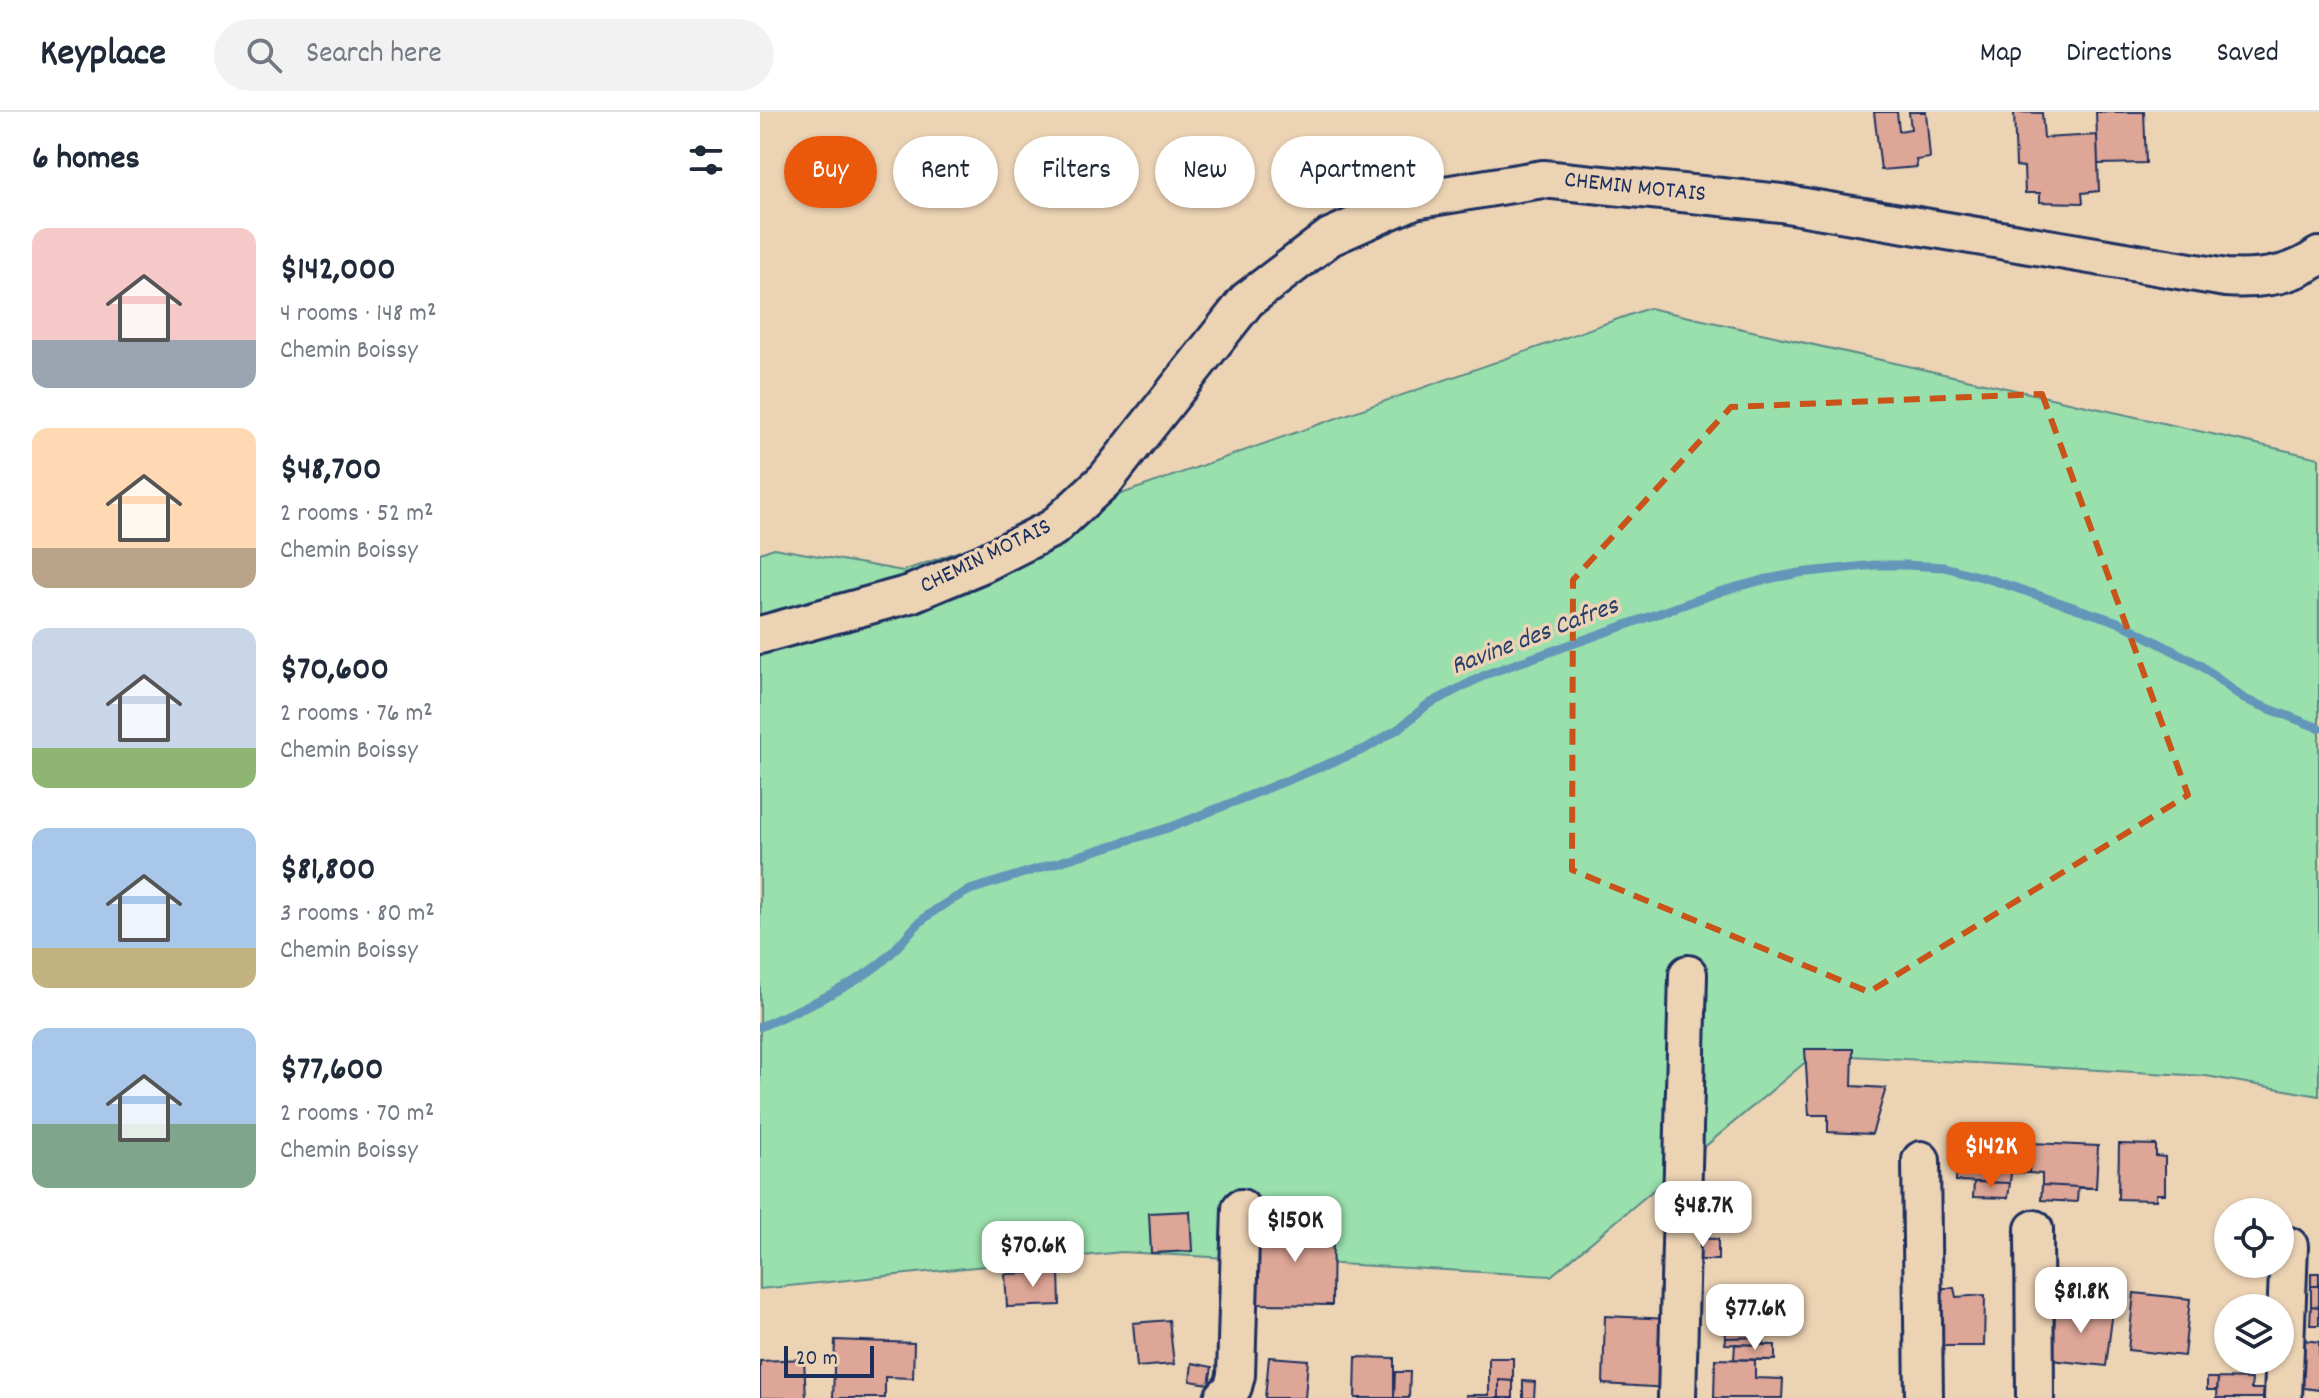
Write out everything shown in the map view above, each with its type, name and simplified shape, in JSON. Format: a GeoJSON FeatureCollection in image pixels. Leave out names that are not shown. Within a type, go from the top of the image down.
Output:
{"type":"FeatureCollection","features":[{"type":"Feature","properties":{"kind":"street","name":"CHEMIN MOTAIS"},"geometry":{"type":"LineString","coordinates":[[760,635],[910,594],[982,564],[1053,528],[1106,479],[1247,300],[1330,237],[1414,200],[1543,179],[1781,203],[2226,278],[2254,280],[2307,266],[2319,256]]}},
{"type":"Feature","properties":{"kind":"street"},"geometry":{"type":"LineString","coordinates":[[1677,1398],[1688,974]]}},
{"type":"Feature","properties":{"kind":"street"},"geometry":{"type":"LineString","coordinates":[[1921,1160],[1924,1398]]}},
{"type":"Feature","properties":{"kind":"street"},"geometry":{"type":"LineString","coordinates":[[1223,1398],[1233,1387],[1236,1375],[1241,1208]]}},
{"type":"Feature","properties":{"kind":"street"},"geometry":{"type":"LineString","coordinates":[[2034,1229],[2035,1398]]}},
{"type":"Feature","properties":{"kind":"street"},"geometry":{"type":"LineString","coordinates":[[2283,1398],[2288,1278]]}},
{"type":"Feature","properties":{"kind":"highlighted area"},"geometry":{"type":"Polygon","coordinates":[[[2042,394],[2188,795],[1869,992],[1572,870],[1573,580],[1731,407],[2042,394]]]}},
{"type":"Feature","properties":{"kind":"green space"},"geometry":{"type":"Polygon","coordinates":[[[1649,308],[2319,458],[2319,1096],[2206,1076],[1815,1054],[1551,1276],[1122,1252],[760,1289],[760,553],[774,548],[903,571],[1649,308]]]}},
{"type":"Feature","properties":{"kind":"building"},"geometry":{"type":"Polygon","coordinates":[[[1874,112],[1897,112],[1899,131],[1911,129],[1909,112],[1926,112],[1930,158],[1916,160],[1917,167],[1881,170],[1874,112]]]}},
{"type":"Feature","properties":{"kind":"building"},"geometry":{"type":"Polygon","coordinates":[[[2014,112],[2042,113],[2044,138],[2097,135],[2099,191],[2082,193],[2083,203],[2040,202],[2040,193],[2025,193],[2024,167],[2016,166],[2014,112]]]}},
{"type":"Feature","properties":{"kind":"building"},"geometry":{"type":"Polygon","coordinates":[[[2096,112],[2144,112],[2146,163],[2098,164],[2096,112]]]}},
{"type":"Feature","properties":{"kind":"building"},"geometry":{"type":"Polygon","coordinates":[[[1805,1049],[1853,1049],[1852,1086],[1886,1088],[1872,1134],[1828,1132],[1828,1115],[1809,1115],[1805,1049]]]}},
{"type":"Feature","properties":{"kind":"building"},"geometry":{"type":"Polygon","coordinates":[[[1958,1139],[2031,1143],[2029,1173],[2011,1173],[2010,1183],[1956,1181],[1958,1139]]]}},
{"type":"Feature","properties":{"kind":"building"},"geometry":{"type":"Polygon","coordinates":[[[2031,1143],[2098,1146],[2096,1188],[2042,1185],[2042,1174],[2029,1173],[2031,1143]]]}},
{"type":"Feature","properties":{"kind":"building"},"geometry":{"type":"Polygon","coordinates":[[[2119,1144],[2156,1145],[2156,1156],[2165,1157],[2165,1194],[2156,1194],[2156,1200],[2118,1199],[2119,1144]]]}},
{"type":"Feature","properties":{"kind":"building"},"geometry":{"type":"Polygon","coordinates":[[[1974,1182],[2010,1183],[2008,1198],[1973,1197],[1974,1182]]]}},
{"type":"Feature","properties":{"kind":"building"},"geometry":{"type":"Polygon","coordinates":[[[2042,1185],[2078,1187],[2077,1202],[2041,1200],[2042,1185]]]}},
{"type":"Feature","properties":{"kind":"building"},"geometry":{"type":"Polygon","coordinates":[[[1190,1211],[1192,1251],[1151,1253],[1149,1213],[1190,1211]]]}},
{"type":"Feature","properties":{"kind":"building"},"geometry":{"type":"Polygon","coordinates":[[[1259,1222],[1333,1224],[1332,1305],[1258,1304],[1259,1222]]]}},
{"type":"Feature","properties":{"kind":"building"},"geometry":{"type":"Polygon","coordinates":[[[1689,1238],[1718,1239],[1718,1260],[1689,1260],[1689,1238]]]}},
{"type":"Feature","properties":{"kind":"building"},"geometry":{"type":"Polygon","coordinates":[[[1059,1272],[1060,1305],[1007,1307],[1005,1274],[1059,1272]]]}},
{"type":"Feature","properties":{"kind":"building"},"geometry":{"type":"Polygon","coordinates":[[[2311,1273],[2319,1273],[2319,1286],[2311,1286],[2311,1273]]]}},
{"type":"Feature","properties":{"kind":"building"},"geometry":{"type":"Polygon","coordinates":[[[2311,1286],[2319,1286],[2319,1307],[2311,1306],[2311,1286]]]}},
{"type":"Feature","properties":{"kind":"building"},"geometry":{"type":"Polygon","coordinates":[[[1938,1288],[1954,1288],[1956,1297],[1985,1295],[1984,1346],[1939,1346],[1938,1288]]]}},
{"type":"Feature","properties":{"kind":"building"},"geometry":{"type":"Polygon","coordinates":[[[2134,1293],[2190,1299],[2184,1356],[2128,1350],[2134,1293]]]}},
{"type":"Feature","properties":{"kind":"building"},"geometry":{"type":"Polygon","coordinates":[[[2056,1303],[2113,1310],[2106,1366],[2051,1360],[2056,1303]]]}},
{"type":"Feature","properties":{"kind":"building"},"geometry":{"type":"Polygon","coordinates":[[[2311,1306],[2319,1307],[2319,1325],[2310,1325],[2311,1306]]]}},
{"type":"Feature","properties":{"kind":"building"},"geometry":{"type":"Polygon","coordinates":[[[1605,1316],[1670,1319],[1668,1388],[1603,1384],[1605,1316]]]}},
{"type":"Feature","properties":{"kind":"building"},"geometry":{"type":"Polygon","coordinates":[[[1169,1320],[1174,1364],[1137,1367],[1133,1323],[1169,1320]]]}},
{"type":"Feature","properties":{"kind":"building"},"geometry":{"type":"Polygon","coordinates":[[[1725,1328],[1764,1329],[1764,1337],[1726,1338],[1725,1328]]]}},
{"type":"Feature","properties":{"kind":"building"},"geometry":{"type":"Polygon","coordinates":[[[1764,1337],[1764,1345],[1725,1344],[1726,1338],[1764,1337]]]}},
{"type":"Feature","properties":{"kind":"building"},"geometry":{"type":"Polygon","coordinates":[[[2296,1339],[2319,1342],[2319,1390],[2290,1386],[2294,1374],[2296,1339]]]}},
{"type":"Feature","properties":{"kind":"building"},"geometry":{"type":"Polygon","coordinates":[[[835,1340],[914,1343],[913,1378],[885,1377],[885,1398],[833,1398],[835,1340]]]}},
{"type":"Feature","properties":{"kind":"building"},"geometry":{"type":"Polygon","coordinates":[[[1735,1344],[1775,1345],[1775,1360],[1734,1359],[1735,1344]]]}},
{"type":"Feature","properties":{"kind":"building"},"geometry":{"type":"Polygon","coordinates":[[[1269,1357],[1308,1360],[1305,1398],[1265,1398],[1269,1357]]]}},
{"type":"Feature","properties":{"kind":"building"},"geometry":{"type":"Polygon","coordinates":[[[1356,1357],[1394,1358],[1394,1398],[1355,1398],[1356,1357]]]}},
{"type":"Feature","properties":{"kind":"building"},"geometry":{"type":"Polygon","coordinates":[[[1489,1358],[1513,1358],[1513,1381],[1499,1380],[1499,1398],[1466,1398],[1466,1395],[1489,1395],[1489,1358]]]}},
{"type":"Feature","properties":{"kind":"building"},"geometry":{"type":"Polygon","coordinates":[[[804,1359],[806,1398],[760,1398],[760,1361],[804,1359]]]}},
{"type":"Feature","properties":{"kind":"building"},"geometry":{"type":"Polygon","coordinates":[[[1715,1359],[1755,1360],[1755,1378],[1783,1379],[1782,1398],[1714,1398],[1715,1359]]]}},
{"type":"Feature","properties":{"kind":"building"},"geometry":{"type":"Polygon","coordinates":[[[1192,1363],[1212,1367],[1209,1384],[1190,1381],[1192,1363]]]}},
{"type":"Feature","properties":{"kind":"building"},"geometry":{"type":"Polygon","coordinates":[[[1395,1372],[1410,1372],[1409,1398],[1394,1398],[1395,1372]]]}},
{"type":"Feature","properties":{"kind":"building"},"geometry":{"type":"Polygon","coordinates":[[[2207,1378],[2218,1378],[2217,1390],[2207,1390],[2207,1378]]]}},
{"type":"Feature","properties":{"kind":"building"},"geometry":{"type":"Polygon","coordinates":[[[2218,1378],[2252,1379],[2251,1389],[2264,1389],[2264,1398],[2217,1398],[2218,1378]]]}},
{"type":"Feature","properties":{"kind":"building"},"geometry":{"type":"Polygon","coordinates":[[[1499,1380],[1513,1381],[1513,1398],[1499,1398],[1499,1380]]]}},
{"type":"Feature","properties":{"kind":"building"},"geometry":{"type":"Polygon","coordinates":[[[1523,1381],[1535,1382],[1534,1398],[1523,1398],[1523,1381]]]}},
{"type":"Feature","properties":{"kind":"waterway","name":"Ravine des Cafres"},"geometry":{"type":"LineString","coordinates":[[760,1027],[870,971],[924,919],[970,890],[1174,826],[1365,749],[1401,727],[1427,705],[1487,674],[1722,591],[1799,573],[1905,565],[1944,567],[1989,579],[2121,623],[2200,665],[2244,699],[2319,728]]}}]}
